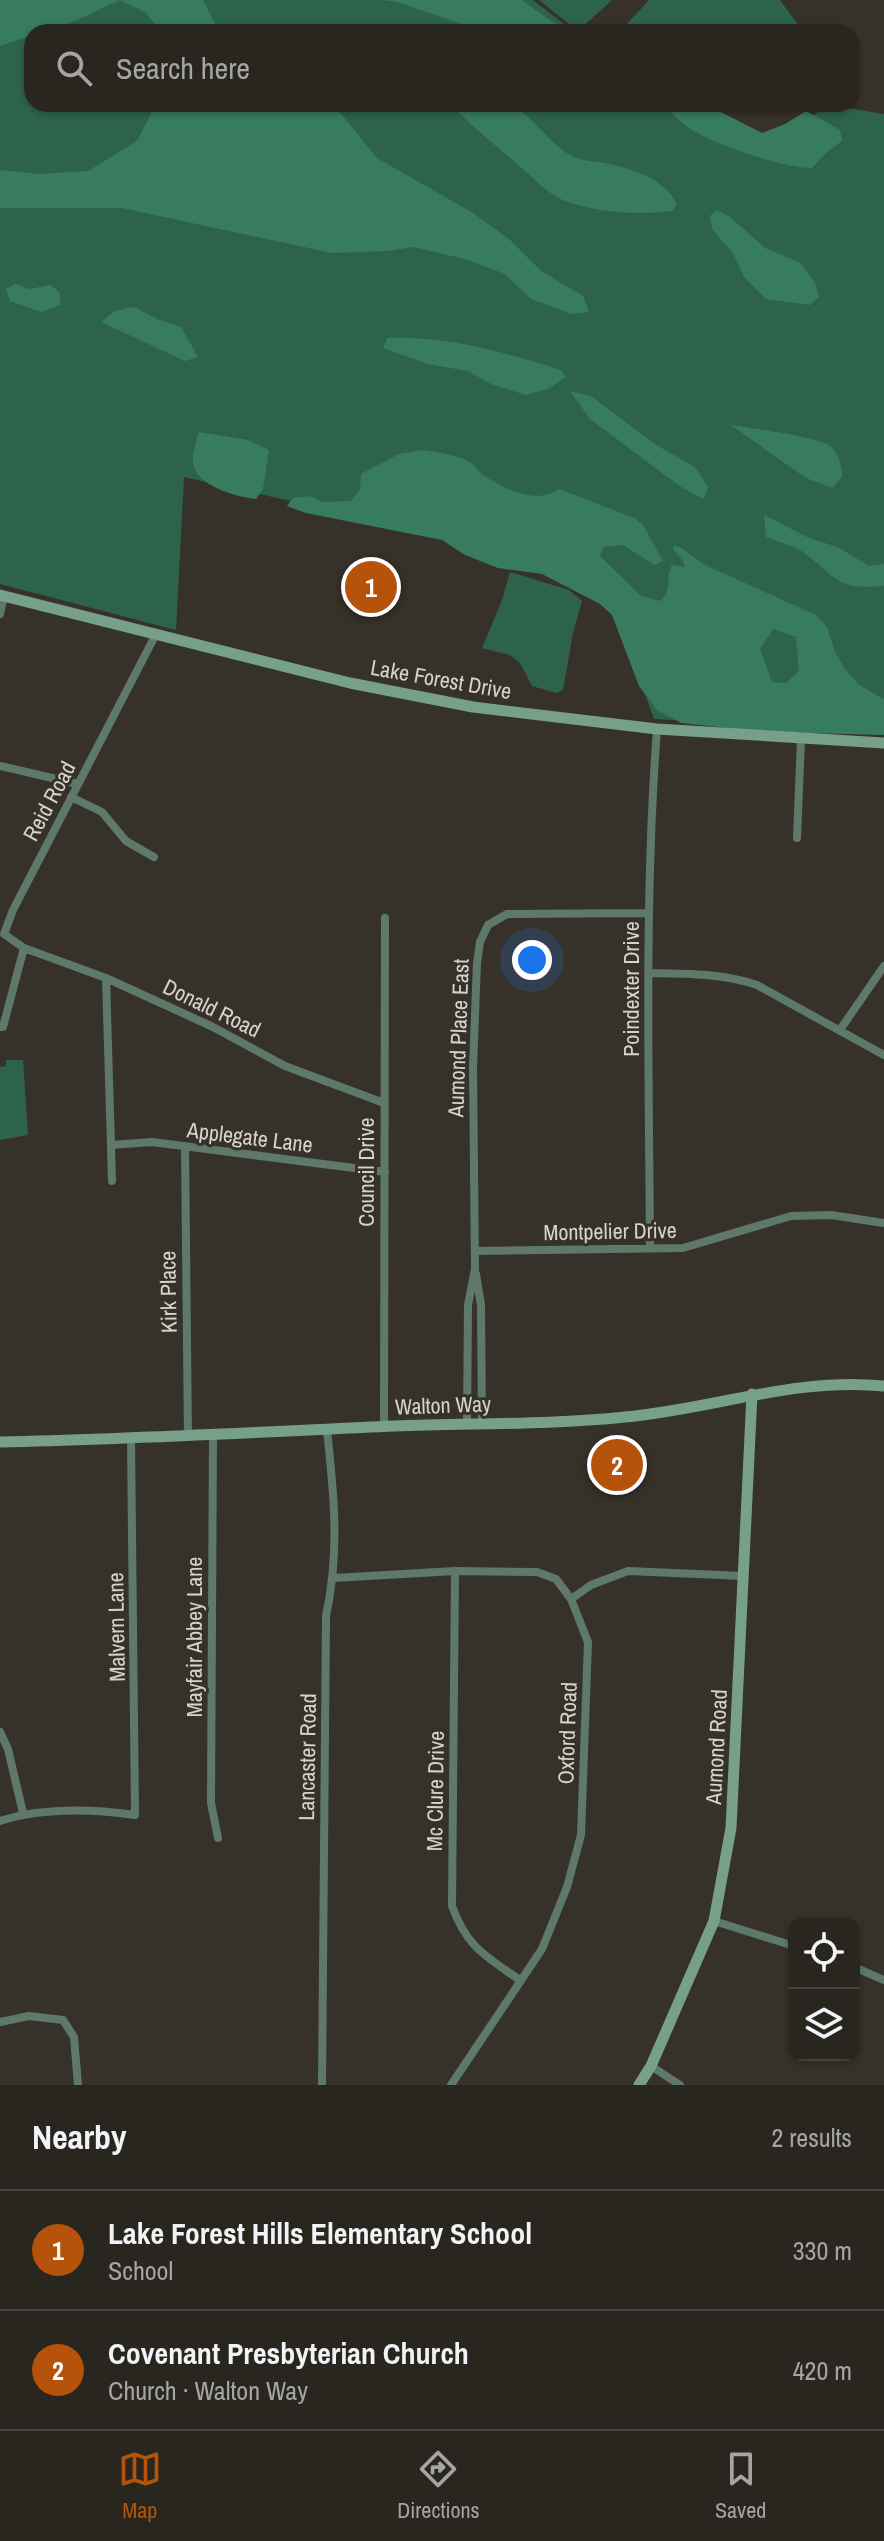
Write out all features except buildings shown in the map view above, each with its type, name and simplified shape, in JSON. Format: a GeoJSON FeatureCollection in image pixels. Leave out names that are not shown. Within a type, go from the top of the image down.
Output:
{"type":"FeatureCollection","features":[{"type":"Feature","properties":{"kind":"street"},"geometry":{"type":"LineString","coordinates":[[0,614],[2,596]]}},
{"type":"Feature","properties":{"kind":"street","name":"Lake Forest Drive"},"geometry":{"type":"LineString","coordinates":[[2,596],[409,696],[510,712],[657,729],[884,743]]}},
{"type":"Feature","properties":{"kind":"street","name":"Reid Road"},"geometry":{"type":"LineString","coordinates":[[13,910],[156,634]]}},
{"type":"Feature","properties":{"kind":"street","name":"Poindexter Drive"},"geometry":{"type":"LineString","coordinates":[[650,1249],[648,913],[657,729]]}},
{"type":"Feature","properties":{"kind":"street"},"geometry":{"type":"LineString","coordinates":[[797,838],[801,739]]}},
{"type":"Feature","properties":{"kind":"street"},"geometry":{"type":"LineString","coordinates":[[0,766],[78,784]]}},
{"type":"Feature","properties":{"kind":"street"},"geometry":{"type":"LineString","coordinates":[[71,797],[102,812],[126,841],[154,857]]}},
{"type":"Feature","properties":{"kind":"street"},"geometry":{"type":"LineString","coordinates":[[0,908],[13,910],[4,934],[24,948],[2,1027]]}},
{"type":"Feature","properties":{"kind":"street","name":"Aumond Place East"},"geometry":{"type":"LineString","coordinates":[[482,1423],[481,1305],[475,1269],[475,996],[480,942],[488,925],[507,914],[648,913]]}},
{"type":"Feature","properties":{"kind":"street","name":"Council Drive"},"geometry":{"type":"LineString","coordinates":[[384,1427],[385,918]]}},
{"type":"Feature","properties":{"kind":"street","name":"Donald Road"},"geometry":{"type":"LineString","coordinates":[[24,948],[106,978],[211,1026],[285,1066],[384,1103]]}},
{"type":"Feature","properties":{"kind":"street"},"geometry":{"type":"LineString","coordinates":[[840,1030],[884,966]]}},
{"type":"Feature","properties":{"kind":"street"},"geometry":{"type":"LineString","coordinates":[[649,973],[737,978],[757,985],[884,1055]]}},
{"type":"Feature","properties":{"kind":"street"},"geometry":{"type":"LineString","coordinates":[[106,978],[112,1181]]}},
{"type":"Feature","properties":{"kind":"street","name":"Applegate Lane"},"geometry":{"type":"LineString","coordinates":[[111,1145],[152,1142],[385,1172]]}},
{"type":"Feature","properties":{"kind":"street","name":"Kirk Place"},"geometry":{"type":"LineString","coordinates":[[185,1147],[188,1437]]}},
{"type":"Feature","properties":{"kind":"street","name":"Montpelier Drive"},"geometry":{"type":"LineString","coordinates":[[475,1251],[683,1248],[791,1216],[831,1215],[884,1223]]}},
{"type":"Feature","properties":{"kind":"street","name":"Aumond Place East"},"geometry":{"type":"LineString","coordinates":[[467,1423],[468,1305],[475,1269]]}},
{"type":"Feature","properties":{"kind":"street","name":"Walton Way"},"geometry":{"type":"LineString","coordinates":[[0,1442],[624,1418],[752,1394],[820,1386],[884,1386]]}},
{"type":"Feature","properties":{"kind":"street","name":"Aumond Road"},"geometry":{"type":"LineString","coordinates":[[639,2085],[651,2066],[714,1921],[731,1828],[752,1394]]}},
{"type":"Feature","properties":{"kind":"street","name":"Lancaster Road"},"geometry":{"type":"LineString","coordinates":[[322,2085],[326,1616],[334,1578],[336,1513],[327,1430]]}},
{"type":"Feature","properties":{"kind":"street","name":"Mayfair Abbey Lane"},"geometry":{"type":"LineString","coordinates":[[213,1436],[211,1803],[218,1838]]}},
{"type":"Feature","properties":{"kind":"street","name":"Malvern Lane"},"geometry":{"type":"LineString","coordinates":[[23,1813],[73,1810],[135,1815],[131,1439]]}},
{"type":"Feature","properties":{"kind":"street","name":"Oxford Road"},"geometry":{"type":"LineString","coordinates":[[334,1578],[455,1571],[537,1572],[556,1579],[571,1599],[588,1642],[581,1835],[557,1914],[542,1949],[451,2085]]}},
{"type":"Feature","properties":{"kind":"street","name":"Mc Clure Drive"},"geometry":{"type":"LineString","coordinates":[[455,1571],[452,1906],[460,1928],[471,1945],[521,1981]]}},
{"type":"Feature","properties":{"kind":"street"},"geometry":{"type":"LineString","coordinates":[[571,1599],[591,1585],[628,1571],[743,1576]]}},
{"type":"Feature","properties":{"kind":"street"},"geometry":{"type":"LineString","coordinates":[[0,1732],[8,1749],[23,1813],[0,1821]]}},
{"type":"Feature","properties":{"kind":"street"},"geometry":{"type":"LineString","coordinates":[[714,1921],[788,1944]]}},
{"type":"Feature","properties":{"kind":"street"},"geometry":{"type":"LineString","coordinates":[[860,1970],[884,1980]]}},
{"type":"Feature","properties":{"kind":"street"},"geometry":{"type":"LineString","coordinates":[[0,2022],[29,2016],[63,2020],[74,2037],[78,2085]]}},
{"type":"Feature","properties":{"kind":"street"},"geometry":{"type":"LineString","coordinates":[[651,2066],[680,2085]]}},
{"type":"Feature","properties":{"kind":"green space"},"geometry":{"type":"Polygon","coordinates":[[[0,0],[533,0],[564,24],[24,24],[24,112],[706,112],[769,147],[818,112],[860,110],[884,114],[884,730],[654,719],[601,571],[184,477],[176,630],[0,584],[0,0]]]}},
{"type":"Feature","properties":{"kind":"green space"},"geometry":{"type":"Polygon","coordinates":[[[0,0],[120,0],[67,24],[24,24],[24,38],[0,46],[0,0]]]}},
{"type":"Feature","properties":{"kind":"green space"},"geometry":{"type":"Polygon","coordinates":[[[120,0],[203,0],[215,24],[155,24],[145,12],[120,0]]]}},
{"type":"Feature","properties":{"kind":"green space"},"geometry":{"type":"Polygon","coordinates":[[[383,0],[522,0],[557,24],[462,24],[383,0]]]}},
{"type":"Feature","properties":{"kind":"green space"},"geometry":{"type":"Polygon","coordinates":[[[539,0],[612,0],[586,24],[569,24],[539,0]]]}},
{"type":"Feature","properties":{"kind":"green space"},"geometry":{"type":"Polygon","coordinates":[[[649,0],[780,0],[797,24],[627,24],[649,0]]]}},
{"type":"Feature","properties":{"kind":"green space"},"geometry":{"type":"Polygon","coordinates":[[[152,112],[340,112],[377,158],[473,213],[510,240],[541,271],[583,296],[589,312],[572,314],[531,299],[505,274],[465,259],[413,247],[332,253],[122,208],[0,208],[0,170],[39,174],[88,171],[137,141],[152,112]]]}},
{"type":"Feature","properties":{"kind":"green space"},"geometry":{"type":"Polygon","coordinates":[[[458,112],[522,112],[565,152],[646,176],[672,195],[677,204],[672,211],[646,213],[580,206],[544,188],[458,112]]]}},
{"type":"Feature","properties":{"kind":"green space"},"geometry":{"type":"Polygon","coordinates":[[[670,112],[721,112],[762,133],[808,112],[840,130],[842,141],[812,168],[800,167],[716,142],[670,112]]]}},
{"type":"Feature","properties":{"kind":"green space"},"geometry":{"type":"Polygon","coordinates":[[[717,210],[730,217],[765,248],[801,263],[815,283],[819,297],[810,305],[766,299],[744,277],[733,253],[712,229],[710,216],[717,210]]]}},
{"type":"Feature","properties":{"kind":"green space"},"geometry":{"type":"Polygon","coordinates":[[[16,284],[29,289],[51,285],[60,293],[60,305],[41,312],[10,301],[6,289],[16,284]]]}},
{"type":"Feature","properties":{"kind":"green space"},"geometry":{"type":"Polygon","coordinates":[[[134,307],[181,327],[198,357],[185,361],[101,322],[115,311],[134,307]]]}},
{"type":"Feature","properties":{"kind":"green space"},"geometry":{"type":"Polygon","coordinates":[[[387,338],[475,346],[561,370],[566,377],[548,389],[526,395],[491,384],[468,371],[428,364],[383,348],[387,338]]]}},
{"type":"Feature","properties":{"kind":"green space"},"geometry":{"type":"Polygon","coordinates":[[[570,391],[591,396],[656,445],[695,467],[708,487],[704,499],[681,487],[590,419],[570,391]]]}},
{"type":"Feature","properties":{"kind":"green space"},"geometry":{"type":"Polygon","coordinates":[[[731,425],[826,443],[837,454],[842,477],[832,488],[806,478],[731,425]]]}},
{"type":"Feature","properties":{"kind":"green space"},"geometry":{"type":"Polygon","coordinates":[[[199,432],[248,440],[269,450],[263,489],[256,499],[218,489],[201,478],[193,463],[199,432]]]}},
{"type":"Feature","properties":{"kind":"green space"},"geometry":{"type":"Polygon","coordinates":[[[423,450],[454,456],[471,463],[483,475],[502,486],[522,494],[541,496],[559,489],[634,518],[643,525],[663,561],[654,565],[623,545],[604,547],[600,556],[641,596],[661,601],[667,592],[672,565],[685,567],[674,546],[705,565],[816,615],[827,627],[835,652],[845,669],[859,685],[884,699],[884,735],[765,732],[681,723],[657,710],[639,686],[612,615],[600,604],[542,574],[498,568],[465,555],[442,540],[306,513],[287,506],[293,498],[310,496],[322,502],[351,501],[360,490],[361,474],[399,454],[423,450]],[[773,629],[760,649],[772,682],[786,683],[799,671],[796,637],[773,629]]]}},
{"type":"Feature","properties":{"kind":"green space"},"geometry":{"type":"Polygon","coordinates":[[[764,515],[811,539],[838,547],[869,566],[884,564],[884,586],[848,585],[833,577],[803,552],[766,537],[764,515]]]}},
{"type":"Feature","properties":{"kind":"green space"},"geometry":{"type":"Polygon","coordinates":[[[510,572],[569,590],[582,601],[563,690],[556,693],[532,686],[520,663],[510,655],[482,648],[510,572]]]}},
{"type":"Feature","properties":{"kind":"green space"},"geometry":{"type":"Polygon","coordinates":[[[6,1060],[23,1060],[28,1135],[0,1140],[0,1067],[6,1066],[6,1060]]]}},
{"type":"Feature","properties":{"kind":"place","name":"Lake Forest Hills Elementary School"},"geometry":{"type":"Point","coordinates":[371,587]}},
{"type":"Feature","properties":{"kind":"place","name":"Covenant Presbyterian Church"},"geometry":{"type":"Point","coordinates":[617,1465]}}]}
